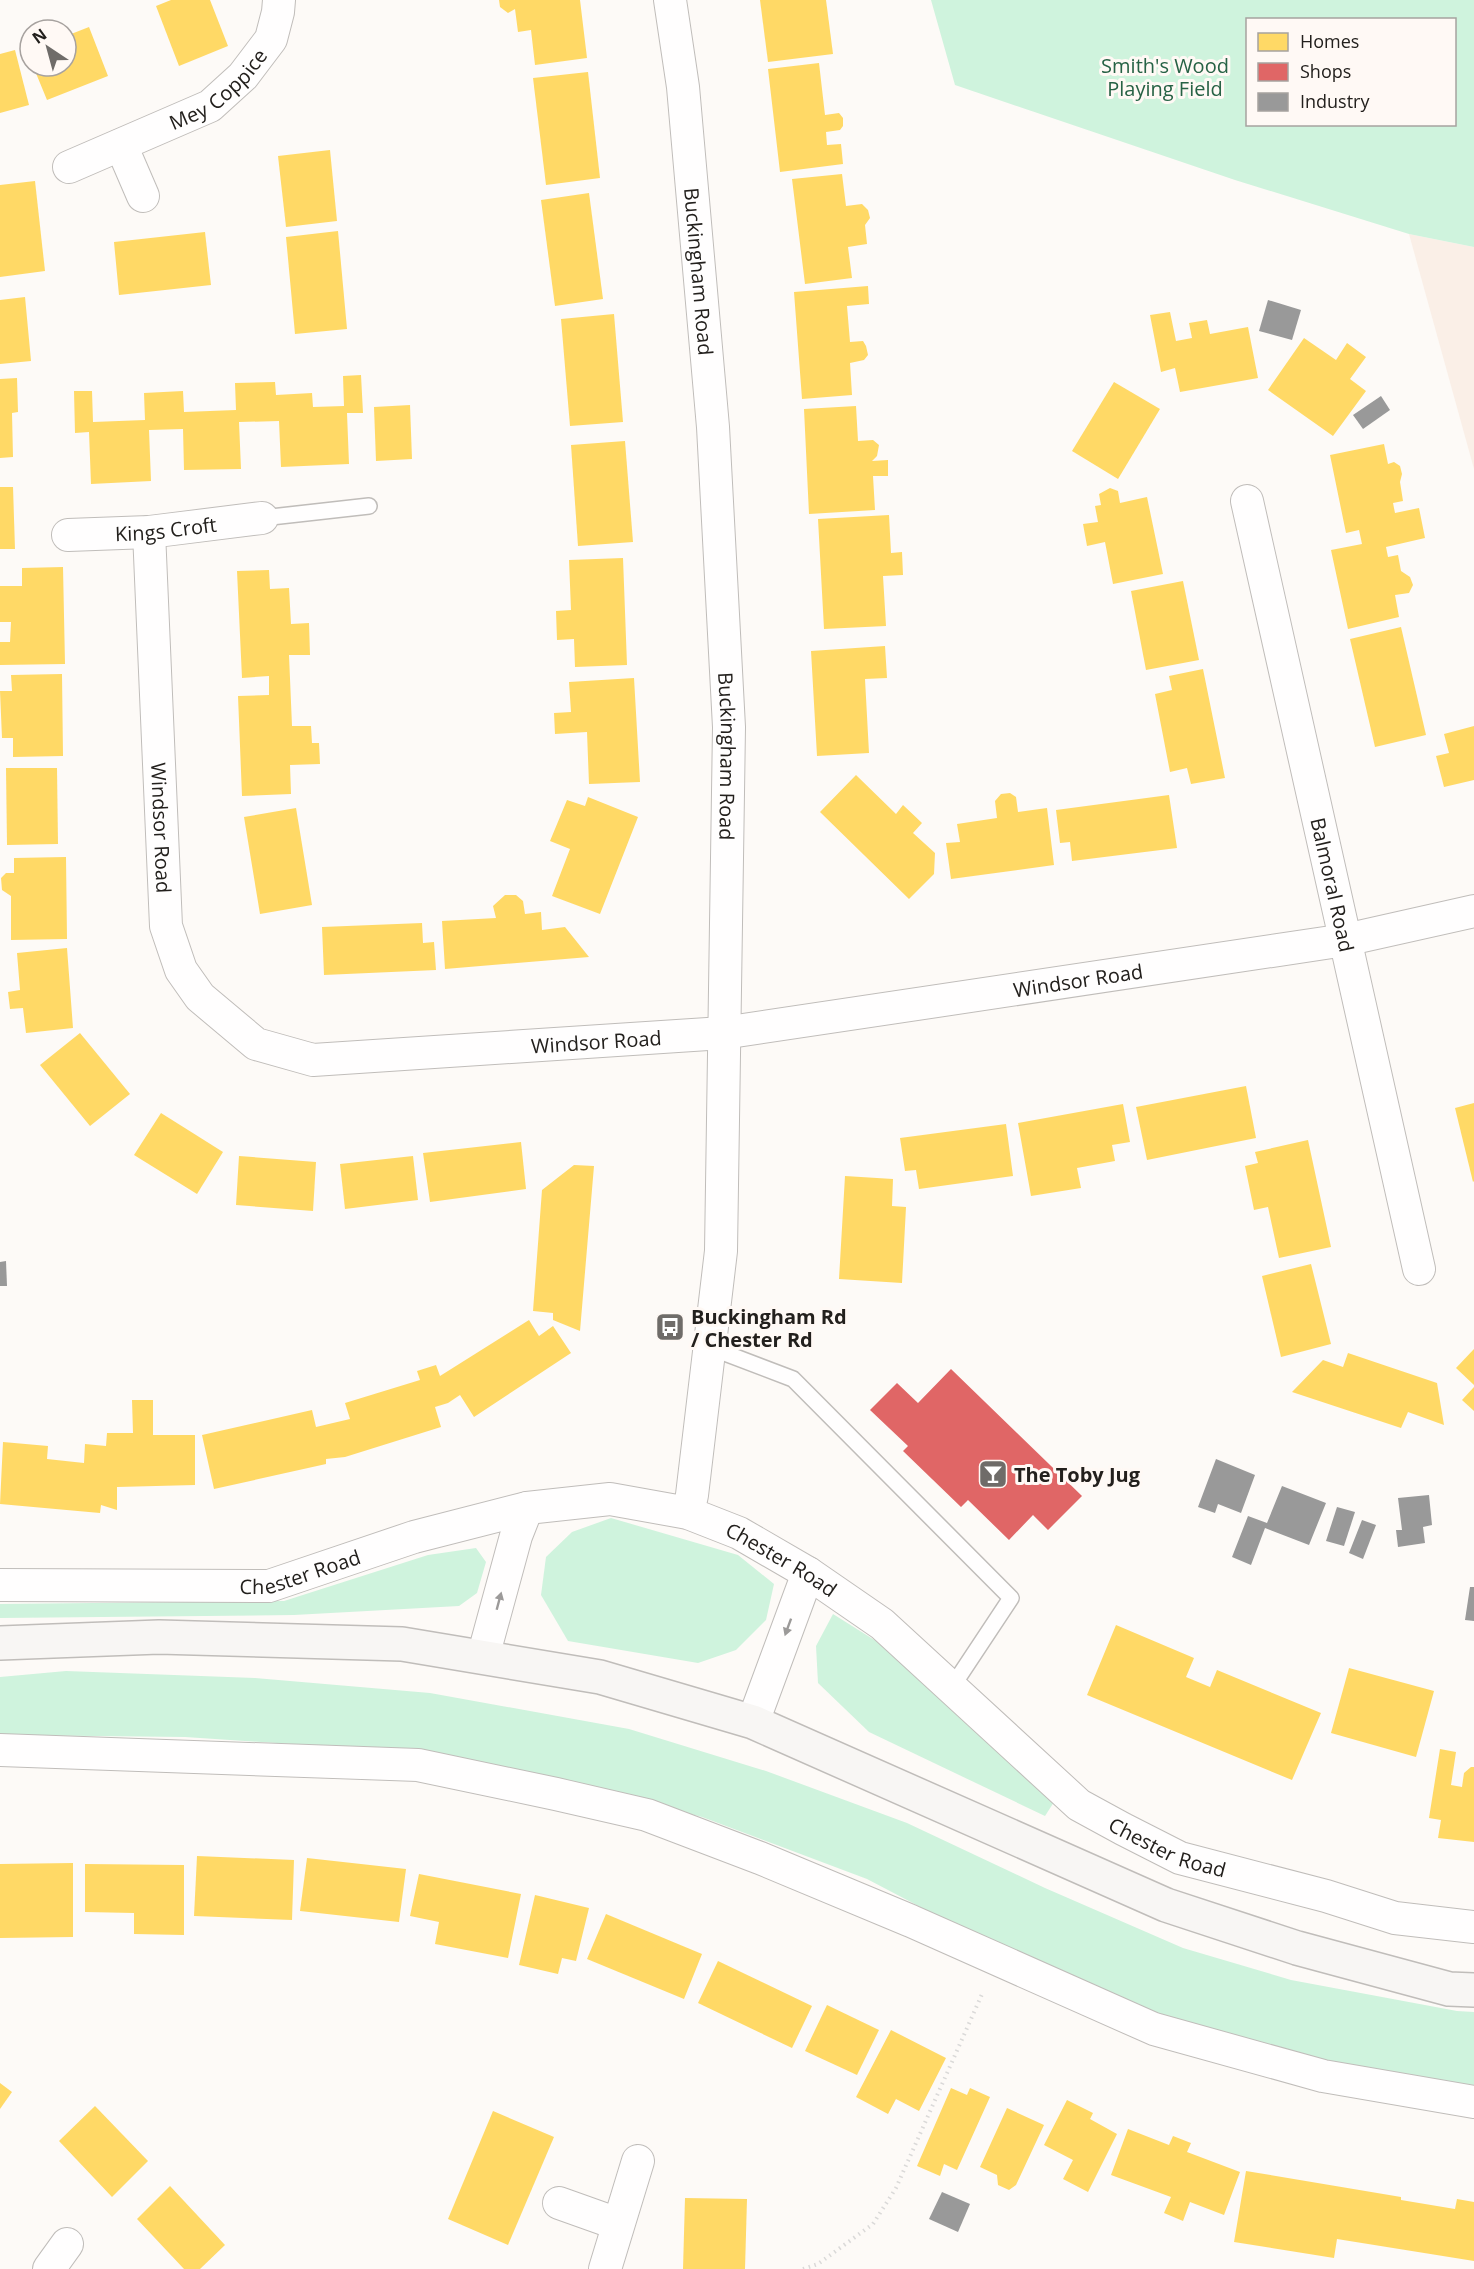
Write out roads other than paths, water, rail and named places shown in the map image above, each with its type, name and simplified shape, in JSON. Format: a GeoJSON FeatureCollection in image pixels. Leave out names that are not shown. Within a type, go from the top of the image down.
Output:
{"type":"FeatureCollection","features":[{"type":"Feature","properties":{"kind":"main road"},"geometry":{"type":"LineString","coordinates":[[0,1643],[159,1638],[402,1644],[600,1677],[753,1722],[1166,1905],[1298,1948],[1449,1989],[1474,1990]]}},
{"type":"Feature","properties":{"kind":"street","name":"Mey Coppice"},"geometry":{"type":"LineString","coordinates":[[69,167],[210,106],[243,76],[271,39],[279,0]]}},
{"type":"Feature","properties":{"kind":"street","name":"Buckingham Road"},"geometry":{"type":"LineString","coordinates":[[670,0],[683,87],[713,427],[729,727],[721,1251],[688,1513]]}},
{"type":"Feature","properties":{"kind":"street"},"geometry":{"type":"LineString","coordinates":[[121,145],[142,196]]}},
{"type":"Feature","properties":{"kind":"street","name":"Balmoral Road"},"geometry":{"type":"LineString","coordinates":[[1247,501],[1419,1269]]}},
{"type":"Feature","properties":{"kind":"street","name":"Kings Croft"},"geometry":{"type":"LineString","coordinates":[[68,535],[149,532],[262,518]]}},
{"type":"Feature","properties":{"kind":"street","name":"Windsor Road"},"geometry":{"type":"LineString","coordinates":[[149,532],[166,926],[181,970],[200,997],[256,1044],[313,1060],[723,1033],[1345,940],[1474,910]]}},
{"type":"Feature","properties":{"kind":"street","name":"Chester Road"},"geometry":{"type":"LineString","coordinates":[[0,1585],[268,1586],[414,1537],[527,1508],[610,1499],[688,1513],[739,1533],[808,1572],[882,1624],[1079,1805],[1180,1858],[1326,1896],[1395,1918],[1474,1927]]}},
{"type":"Feature","properties":{"kind":"street"},"geometry":{"type":"LineString","coordinates":[[483,1657],[516,1536],[527,1508]]}},
{"type":"Feature","properties":{"kind":"street"},"geometry":{"type":"LineString","coordinates":[[753,1722],[808,1572]]}},
{"type":"Feature","properties":{"kind":"street"},"geometry":{"type":"LineString","coordinates":[[0,1750],[418,1765],[647,1815],[760,1858],[911,1921],[1154,2029],[1323,2076],[1474,2102]]}},
{"type":"Feature","properties":{"kind":"street"},"geometry":{"type":"LineString","coordinates":[[605,2269],[638,2161]]}},
{"type":"Feature","properties":{"kind":"street"},"geometry":{"type":"LineString","coordinates":[[559,2203],[618,2224]]}},
{"type":"Feature","properties":{"kind":"street"},"geometry":{"type":"LineString","coordinates":[[49,2269],[67,2244]]}},
{"type":"Feature","properties":{"kind":"lane"},"geometry":{"type":"LineString","coordinates":[[262,518],[369,506]]}},
{"type":"Feature","properties":{"kind":"lane"},"geometry":{"type":"LineString","coordinates":[[709,1347],[793,1379],[1011,1598],[952,1687]]}},
{"type":"Feature","properties":{"kind":"place","name":"Buckingham Rd / Chester Rd"},"geometry":{"type":"Point","coordinates":[670,1327]}},
{"type":"Feature","properties":{"kind":"place","name":"The Toby Jug"},"geometry":{"type":"Point","coordinates":[993,1474]}},
{"type":"Feature","properties":{"kind":"park label","name":"Smith's Wood Playing Field"},"geometry":{"type":"Point","coordinates":[1165,76]}}]}
